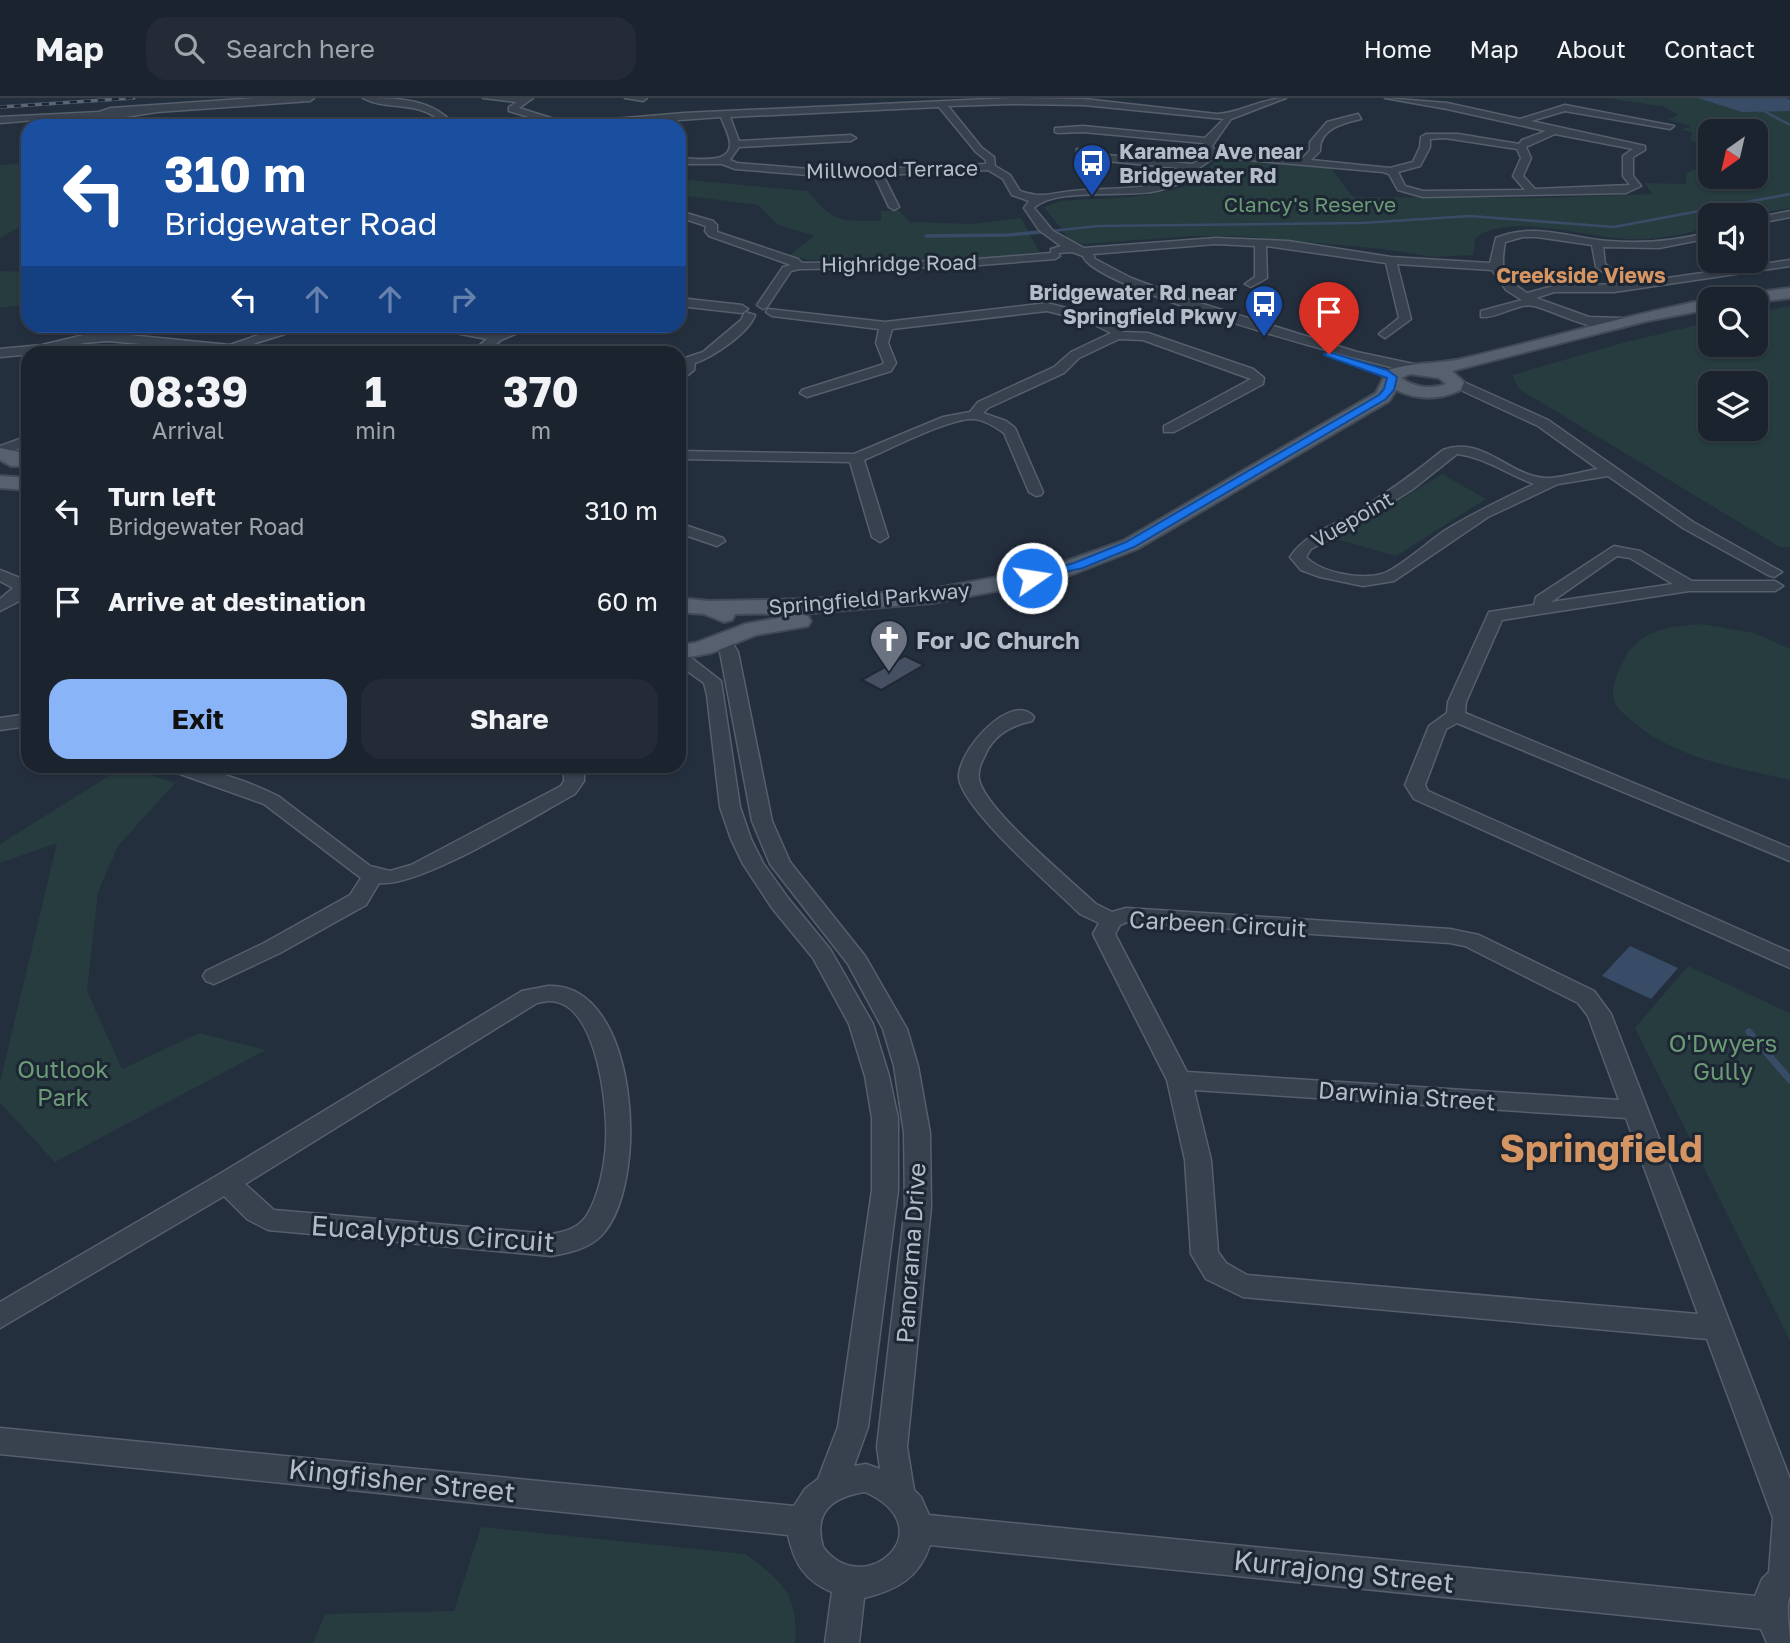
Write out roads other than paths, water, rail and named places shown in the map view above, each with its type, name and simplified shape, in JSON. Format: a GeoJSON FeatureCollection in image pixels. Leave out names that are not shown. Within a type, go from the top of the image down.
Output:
{"type":"FeatureCollection","features":[{"type":"Feature","properties":{"kind":"main road"},"geometry":{"type":"LineString","coordinates":[[1768,296],[1790,293]]}},
{"type":"Feature","properties":{"kind":"main road"},"geometry":{"type":"LineString","coordinates":[[1432,392],[1406,388],[1393,379],[1398,372],[1460,365],[1622,321],[1698,306]]}},
{"type":"Feature","properties":{"kind":"main road"},"geometry":{"type":"LineString","coordinates":[[1423,369],[1454,381],[1520,348]]}},
{"type":"Feature","properties":{"kind":"main road","name":"Springfield Parkway"},"geometry":{"type":"LineString","coordinates":[[686,606],[709,608],[811,606],[932,596],[1052,574],[1130,545],[1383,397],[1393,379]]}},
{"type":"Feature","properties":{"kind":"main road","name":"Springfield Parkway"},"geometry":{"type":"LineString","coordinates":[[1327,429],[1432,392],[1451,389],[1454,381]]}},
{"type":"Feature","properties":{"kind":"main road"},"geometry":{"type":"LineString","coordinates":[[0,475],[15,458]]}},
{"type":"Feature","properties":{"kind":"main road"},"geometry":{"type":"LineString","coordinates":[[0,482],[21,484]]}},
{"type":"Feature","properties":{"kind":"main road"},"geometry":{"type":"LineString","coordinates":[[686,653],[705,649],[723,640],[772,625],[908,613],[957,605],[992,596],[1052,574]]}},
{"type":"Feature","properties":{"kind":"main road"},"geometry":{"type":"LineString","coordinates":[[709,608],[729,620],[729,633],[723,640]]}},
{"type":"Feature","properties":{"kind":"street"},"geometry":{"type":"LineString","coordinates":[[0,120],[292,98]]}},
{"type":"Feature","properties":{"kind":"street"},"geometry":{"type":"LineString","coordinates":[[111,113],[310,98]]}},
{"type":"Feature","properties":{"kind":"street"},"geometry":{"type":"LineString","coordinates":[[355,98],[402,102]]}},
{"type":"Feature","properties":{"kind":"street"},"geometry":{"type":"LineString","coordinates":[[388,98],[430,110],[445,119]]}},
{"type":"Feature","properties":{"kind":"street"},"geometry":{"type":"LineString","coordinates":[[487,98],[526,99]]}},
{"type":"Feature","properties":{"kind":"street"},"geometry":{"type":"LineString","coordinates":[[629,98],[643,98]]}},
{"type":"Feature","properties":{"kind":"street"},"geometry":{"type":"LineString","coordinates":[[1258,98],[1271,101]]}},
{"type":"Feature","properties":{"kind":"street"},"geometry":{"type":"LineString","coordinates":[[649,119],[943,106],[1010,100],[1087,100],[1226,118],[1282,98]]}},
{"type":"Feature","properties":{"kind":"street"},"geometry":{"type":"LineString","coordinates":[[1390,98],[1436,104],[1551,131],[1642,148],[1628,156],[1628,176],[1636,186],[1626,190],[1423,194],[1401,188],[1390,171]]}},
{"type":"Feature","properties":{"kind":"street"},"geometry":{"type":"LineString","coordinates":[[1436,104],[1454,98]]}},
{"type":"Feature","properties":{"kind":"street"},"geometry":{"type":"LineString","coordinates":[[526,99],[512,109],[544,119]]}},
{"type":"Feature","properties":{"kind":"street"},"geometry":{"type":"LineString","coordinates":[[943,106],[979,150],[990,159],[989,167],[1007,177],[1016,193],[1038,200],[1161,187],[1187,178],[1194,173],[1194,167]]}},
{"type":"Feature","properties":{"kind":"street"},"geometry":{"type":"LineString","coordinates":[[1520,122],[1565,108],[1670,126]]}},
{"type":"Feature","properties":{"kind":"street"},"geometry":{"type":"LineString","coordinates":[[723,161],[734,152],[737,144],[725,116]]}},
{"type":"Feature","properties":{"kind":"street"},"geometry":{"type":"LineString","coordinates":[[1306,161],[1315,150],[1315,142],[1330,124],[1358,117]]}},
{"type":"Feature","properties":{"kind":"street"},"geometry":{"type":"LineString","coordinates":[[1208,141],[1226,118]]}},
{"type":"Feature","properties":{"kind":"street"},"geometry":{"type":"LineString","coordinates":[[1058,130],[1083,129],[1208,141]]}},
{"type":"Feature","properties":{"kind":"street"},"geometry":{"type":"LineString","coordinates":[[1521,147],[1523,143],[1551,131]]}},
{"type":"Feature","properties":{"kind":"street"},"geometry":{"type":"LineString","coordinates":[[1080,151],[1096,157],[1194,167],[1212,154],[1390,171],[1417,164],[1425,147],[1426,137],[1431,135],[1449,135],[1482,143],[1521,147]]}},
{"type":"Feature","properties":{"kind":"street"},"geometry":{"type":"LineString","coordinates":[[737,144],[851,138]]}},
{"type":"Feature","properties":{"kind":"street"},"geometry":{"type":"LineString","coordinates":[[1208,141],[1212,154]]}},
{"type":"Feature","properties":{"kind":"street"},"geometry":{"type":"LineString","coordinates":[[1521,147],[1526,158],[1518,176],[1532,192]]}},
{"type":"Feature","properties":{"kind":"street","name":"Millwood Terrace"},"geometry":{"type":"LineString","coordinates":[[686,161],[723,161],[735,166],[826,174],[989,167]]}},
{"type":"Feature","properties":{"kind":"street"},"geometry":{"type":"LineString","coordinates":[[877,172],[894,207]]}},
{"type":"Feature","properties":{"kind":"street"},"geometry":{"type":"LineString","coordinates":[[1038,200],[1028,208],[1064,259],[1104,279],[1159,301],[1373,368],[1393,379]]}},
{"type":"Feature","properties":{"kind":"street"},"geometry":{"type":"LineString","coordinates":[[1768,218],[1790,214]]}},
{"type":"Feature","properties":{"kind":"street"},"geometry":{"type":"LineString","coordinates":[[686,216],[709,223],[712,225],[710,231],[713,234],[794,261],[799,266]]}},
{"type":"Feature","properties":{"kind":"street"},"geometry":{"type":"LineString","coordinates":[[1622,321],[1598,323],[1578,318],[1530,299],[1504,284],[1496,267],[1500,240],[1510,235],[1535,234],[1597,243],[1668,244],[1698,238]]}},
{"type":"Feature","properties":{"kind":"street"},"geometry":{"type":"LineString","coordinates":[[1051,237],[1087,252],[1105,271],[1154,291],[1348,353],[1384,363],[1423,369]]}},
{"type":"Feature","properties":{"kind":"street","name":"Highridge Road"},"geometry":{"type":"LineString","coordinates":[[767,309],[787,269],[799,266],[1064,259],[1087,252],[1164,243],[1297,245],[1391,260],[1496,267]]}},
{"type":"Feature","properties":{"kind":"street"},"geometry":{"type":"LineString","coordinates":[[1597,243],[1600,265],[1631,286]]}},
{"type":"Feature","properties":{"kind":"street"},"geometry":{"type":"LineString","coordinates":[[1251,285],[1261,278],[1260,244]]}},
{"type":"Feature","properties":{"kind":"street"},"geometry":{"type":"LineString","coordinates":[[1385,334],[1405,319],[1391,260]]}},
{"type":"Feature","properties":{"kind":"street"},"geometry":{"type":"LineString","coordinates":[[1485,314],[1559,289],[1631,286],[1790,263]]}},
{"type":"Feature","properties":{"kind":"street"},"geometry":{"type":"LineString","coordinates":[[686,303],[745,312],[767,309],[885,326],[1047,307],[1064,310],[1109,326],[1116,329],[1118,335]]}},
{"type":"Feature","properties":{"kind":"street"},"geometry":{"type":"LineString","coordinates":[[686,360],[707,355],[747,321],[745,312]]}},
{"type":"Feature","properties":{"kind":"street"},"geometry":{"type":"LineString","coordinates":[[1570,335],[1568,332],[1584,326],[1578,318]]}},
{"type":"Feature","properties":{"kind":"street"},"geometry":{"type":"LineString","coordinates":[[808,396],[886,368],[891,363],[882,343],[885,326]]}},
{"type":"Feature","properties":{"kind":"street"},"geometry":{"type":"LineString","coordinates":[[51,346],[92,333]]}},
{"type":"Feature","properties":{"kind":"street"},"geometry":{"type":"LineString","coordinates":[[102,333],[200,346]]}},
{"type":"Feature","properties":{"kind":"street"},"geometry":{"type":"LineString","coordinates":[[236,346],[272,333]]}},
{"type":"Feature","properties":{"kind":"street"},"geometry":{"type":"LineString","coordinates":[[263,346],[279,333]]}},
{"type":"Feature","properties":{"kind":"street"},"geometry":{"type":"LineString","coordinates":[[476,333],[497,337]]}},
{"type":"Feature","properties":{"kind":"street"},"geometry":{"type":"LineString","coordinates":[[489,346],[497,337],[508,333]]}},
{"type":"Feature","properties":{"kind":"street"},"geometry":{"type":"LineString","coordinates":[[974,415],[983,405],[1059,370],[1075,355],[1118,335],[1144,336],[1248,372],[1258,378],[1256,384],[1169,429]]}},
{"type":"Feature","properties":{"kind":"street"},"geometry":{"type":"LineString","coordinates":[[0,353],[21,351]]}},
{"type":"Feature","properties":{"kind":"street"},"geometry":{"type":"LineString","coordinates":[[1454,381],[1543,423],[1688,525],[1782,580]]}},
{"type":"Feature","properties":{"kind":"street"},"geometry":{"type":"LineString","coordinates":[[1432,392],[1507,407]]}},
{"type":"Feature","properties":{"kind":"street"},"geometry":{"type":"LineString","coordinates":[[686,454],[797,459],[856,458],[948,420],[974,415],[1010,430],[1036,492]]}},
{"type":"Feature","properties":{"kind":"street","name":"Vuepoint"},"geometry":{"type":"LineString","coordinates":[[1546,483],[1515,472],[1477,453],[1464,450],[1452,452],[1408,486],[1306,546],[1298,557],[1307,567],[1320,572],[1363,581],[1388,578],[1483,514],[1546,483],[1576,475],[1609,471]]}},
{"type":"Feature","properties":{"kind":"street"},"geometry":{"type":"LineString","coordinates":[[856,458],[880,537]]}},
{"type":"Feature","properties":{"kind":"street"},"geometry":{"type":"LineString","coordinates":[[686,530],[717,541]]}},
{"type":"Feature","properties":{"kind":"street"},"geometry":{"type":"LineString","coordinates":[[1544,607],[1542,601],[1614,551],[1634,554],[1689,586]]}},
{"type":"Feature","properties":{"kind":"street"},"geometry":{"type":"LineString","coordinates":[[0,575],[19,583],[21,588],[17,595],[0,606]]}},
{"type":"Feature","properties":{"kind":"street"},"geometry":{"type":"LineString","coordinates":[[1456,716],[1457,702],[1495,616],[1689,586],[1782,580]]}},
{"type":"Feature","properties":{"kind":"street","name":"Panorama Drive"},"geometry":{"type":"LineString","coordinates":[[723,640],[729,652],[762,821],[780,864],[857,961],[895,1029],[906,1066],[917,1133],[918,1207],[892,1447],[900,1492]]}},
{"type":"Feature","properties":{"kind":"street","name":"Panorama Drive"},"geometry":{"type":"LineString","coordinates":[[686,660],[712,681],[730,807],[741,839],[753,864],[780,903],[822,954],[861,1024],[877,1076],[885,1118],[885,1190],[853,1427],[831,1486]]}},
{"type":"Feature","properties":{"kind":"street"},"geometry":{"type":"LineString","coordinates":[[1456,716],[1790,855]]}},
{"type":"Feature","properties":{"kind":"street"},"geometry":{"type":"LineString","coordinates":[[1456,716],[1438,726],[1415,785],[1421,795],[1790,961]]}},
{"type":"Feature","properties":{"kind":"street"},"geometry":{"type":"LineString","coordinates":[[1025,717],[1014,718],[987,735],[971,763],[969,779],[983,807],[1088,909],[1111,920]]}},
{"type":"Feature","properties":{"kind":"street"},"geometry":{"type":"LineString","coordinates":[[0,724],[21,718]]}},
{"type":"Feature","properties":{"kind":"street"},"geometry":{"type":"LineString","coordinates":[[197,773],[271,800],[373,876],[398,878],[568,790],[574,781],[574,773]]}},
{"type":"Feature","properties":{"kind":"street"},"geometry":{"type":"LineString","coordinates":[[214,976],[358,900],[373,876]]}},
{"type":"Feature","properties":{"kind":"street","name":"Carbeen Circuit"},"geometry":{"type":"LineString","coordinates":[[1718,1328],[1243,1286],[1216,1271],[1205,1254],[1198,1160],[1180,1080],[1104,934],[1111,920],[1126,915],[1450,936],[1471,940],[1586,997],[1599,1014],[1718,1328],[1789,1519],[1787,1580]]}},
{"type":"Feature","properties":{"kind":"street","name":"Eucalyptus Circuit"},"geometry":{"type":"LineString","coordinates":[[0,1316],[228,1182],[530,998],[551,992],[564,994],[578,1001],[591,1017],[613,1069],[619,1146],[604,1208],[598,1222],[585,1234],[566,1243],[551,1245],[268,1220],[256,1212],[228,1182]]}},
{"type":"Feature","properties":{"kind":"street","name":"Darwinia Street"},"geometry":{"type":"LineString","coordinates":[[1180,1080],[1635,1110]]}},
{"type":"Feature","properties":{"kind":"street","name":"Kingfisher Street"},"geometry":{"type":"LineString","coordinates":[[0,1441],[805,1522]]}},
{"type":"Feature","properties":{"kind":"street"},"geometry":{"type":"LineString","coordinates":[[866,1478],[884,1483],[900,1492],[909,1503],[917,1529],[915,1544],[898,1570],[883,1579],[850,1583],[833,1577],[819,1567],[809,1554],[804,1538],[805,1522],[809,1508],[818,1496],[831,1486],[848,1479],[866,1478]]}},
{"type":"Feature","properties":{"kind":"street","name":"Kurrajong Street"},"geometry":{"type":"LineString","coordinates":[[917,1529],[1770,1614]]}},
{"type":"Feature","properties":{"kind":"street"},"geometry":{"type":"LineString","coordinates":[[1786,1643],[1770,1614],[1770,1600],[1775,1588],[1787,1580]]}},
{"type":"Feature","properties":{"kind":"street"},"geometry":{"type":"LineString","coordinates":[[842,1643],[850,1583]]}},
{"type":"Feature","properties":{"kind":"water"},"geometry":{"type":"Polygon","coordinates":[[[1698,98],[1786,98],[1790,100],[1790,111],[1742,112],[1698,98]]]}},
{"type":"Feature","properties":{"kind":"water"},"geometry":{"type":"Polygon","coordinates":[[[1630,946],[1678,968],[1651,999],[1602,976],[1630,946]]]}},
{"type":"Feature","properties":{"kind":"waterway"},"geometry":{"type":"LineString","coordinates":[[1760,109],[1790,125]]}},
{"type":"Feature","properties":{"kind":"waterway"},"geometry":{"type":"LineString","coordinates":[[1033,233],[1098,226],[1362,223],[1470,216],[1614,227],[1790,194]]}},
{"type":"Feature","properties":{"kind":"waterway"},"geometry":{"type":"LineString","coordinates":[[926,236],[1008,235],[1050,231]]}},
{"type":"Feature","properties":{"kind":"waterway"},"geometry":{"type":"LineString","coordinates":[[1749,1032],[1790,1080]]}},
{"type":"Feature","properties":{"kind":"railway"},"geometry":{"type":"LineString","coordinates":[[0,107],[134,98]]}},
{"type":"Feature","properties":{"kind":"place","name":"Karamea Ave near Bridgewater Rd"},"geometry":{"type":"Point","coordinates":[1092,197]}},
{"type":"Feature","properties":{"kind":"place","name":"Bridgewater Rd near Springfield Pkwy"},"geometry":{"type":"Point","coordinates":[1264,338]}},
{"type":"Feature","properties":{"kind":"place","name":"For JC Church"},"geometry":{"type":"Point","coordinates":[889,673]}},
{"type":"Feature","properties":{"kind":"district","name":"Creekside Views"},"geometry":{"type":"Point","coordinates":[1581,275]}},
{"type":"Feature","properties":{"kind":"district","name":"Springfield"},"geometry":{"type":"Point","coordinates":[1601,1147]}},
{"type":"Feature","properties":{"kind":"park label","name":"Clancy's Reserve"},"geometry":{"type":"Point","coordinates":[1310,204]}},
{"type":"Feature","properties":{"kind":"park label","name":"O'Dwyers Gully"},"geometry":{"type":"Point","coordinates":[1723,1056]}},
{"type":"Feature","properties":{"kind":"park label","name":"Outlook Park"},"geometry":{"type":"Point","coordinates":[63,1082]}}]}
